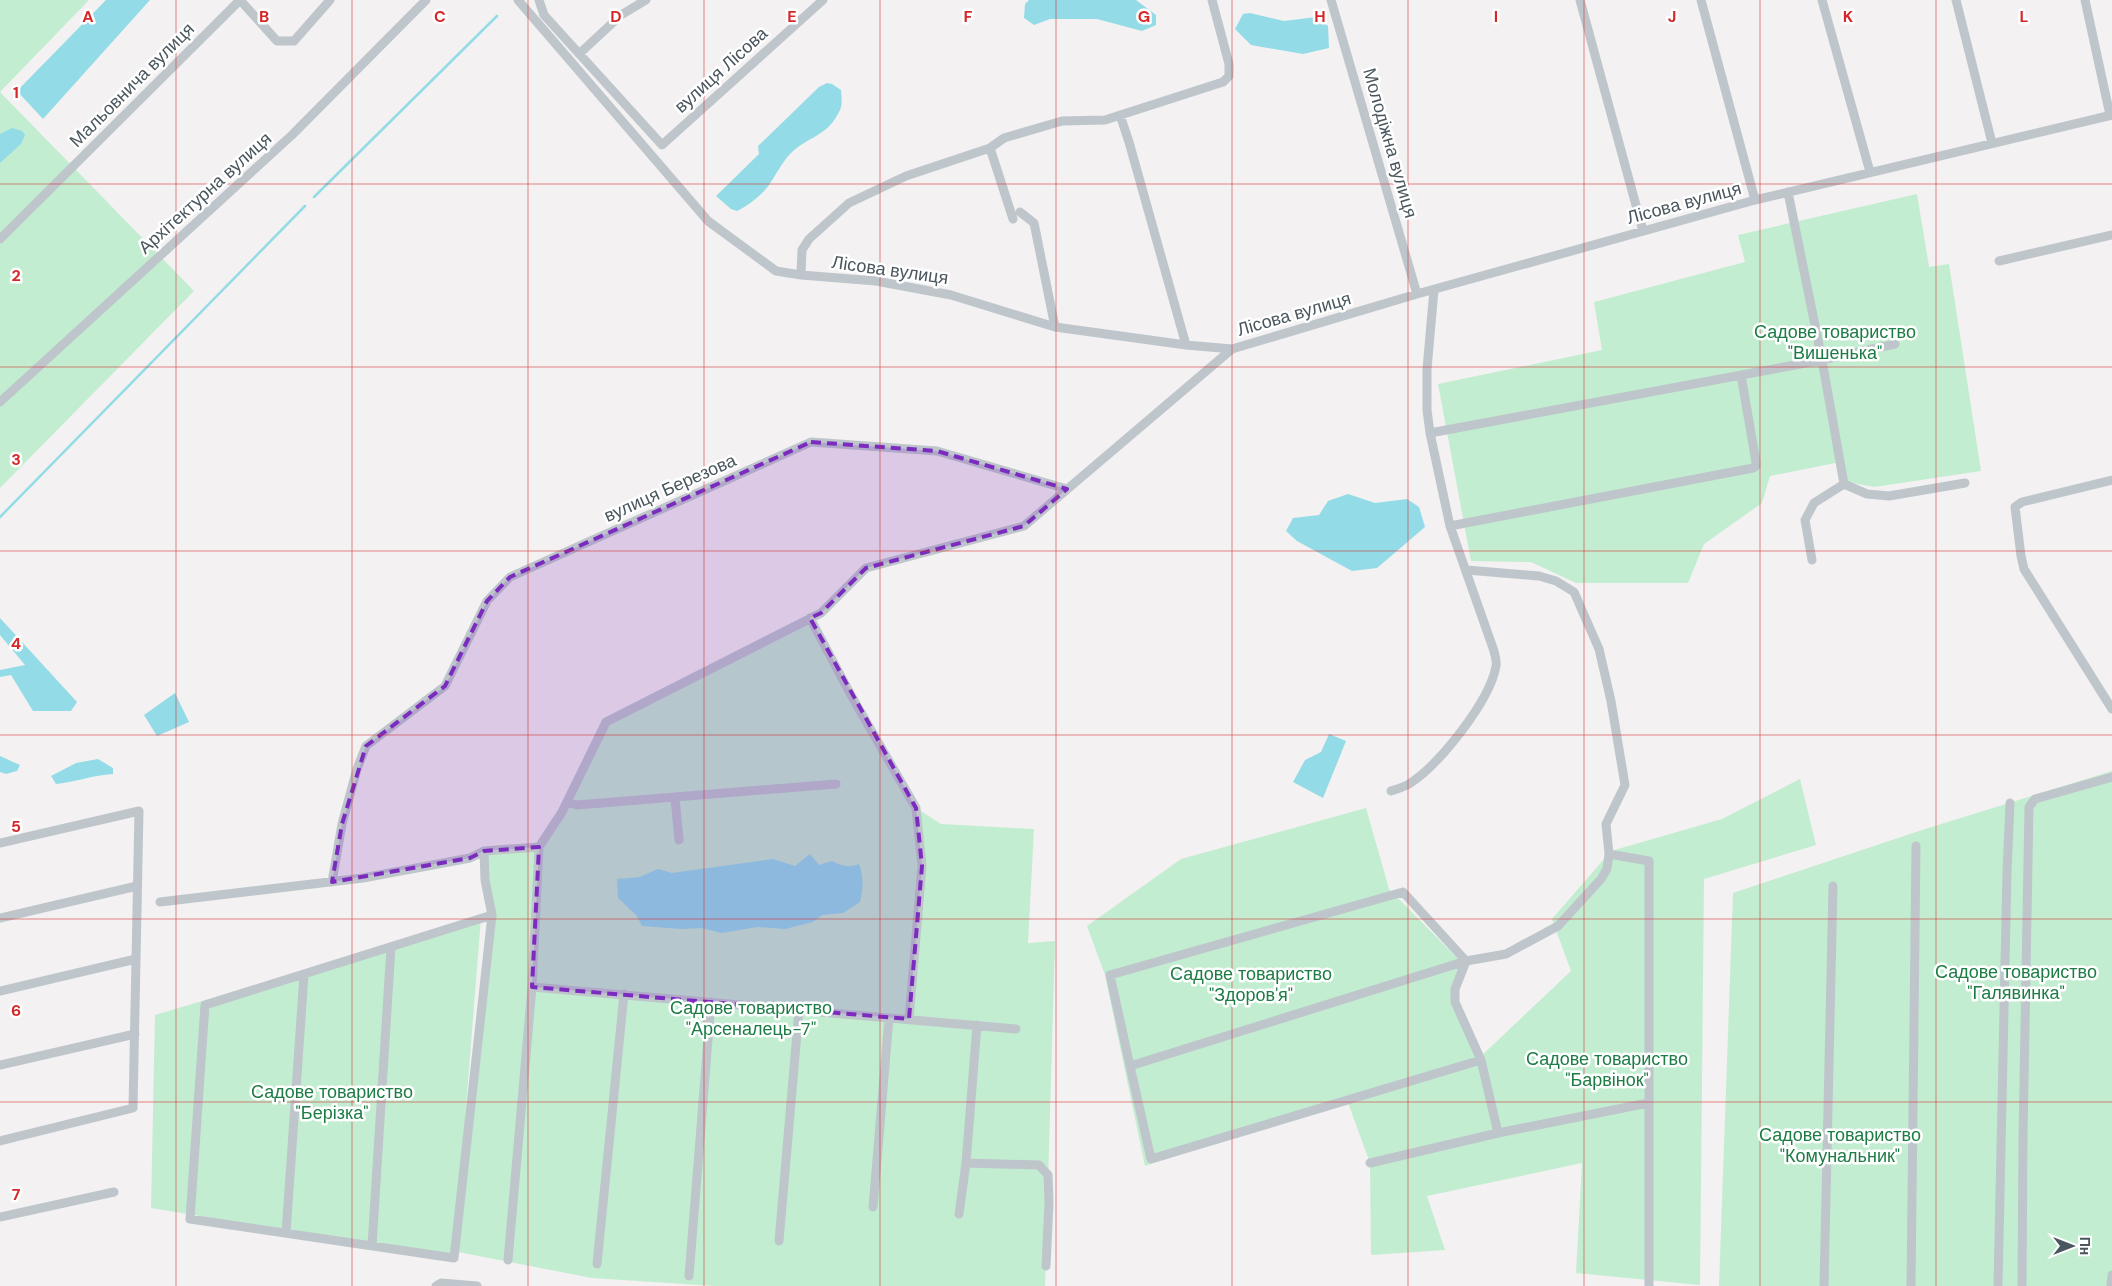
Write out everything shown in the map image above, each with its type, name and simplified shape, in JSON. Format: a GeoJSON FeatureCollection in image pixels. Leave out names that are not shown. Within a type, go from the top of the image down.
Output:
{"type":"FeatureCollection","features":[{"type":"Feature","properties":{"kind":"street","name":"Мальовнича вулиця"},"geometry":{"type":"LineString","coordinates":[[0,239],[240,0],[277,41],[294,41],[330,0]]}},
{"type":"Feature","properties":{"kind":"street","name":"Архітектурна вулиця"},"geometry":{"type":"LineString","coordinates":[[0,402],[292,136],[426,0]]}},
{"type":"Feature","properties":{"kind":"street"},"geometry":{"type":"LineString","coordinates":[[539,0],[544,15],[579,54],[621,16],[646,0]]}},
{"type":"Feature","properties":{"kind":"street","name":"вулиця Лісова"},"geometry":{"type":"LineString","coordinates":[[579,54],[662,144],[823,0]]}},
{"type":"Feature","properties":{"kind":"street"},"geometry":{"type":"LineString","coordinates":[[801,275],[802,250],[809,239],[849,203],[906,176],[990,148],[1004,138],[1062,121],[1104,120],[1224,82],[1229,76],[1229,64],[1212,0]]}},
{"type":"Feature","properties":{"kind":"street","name":"Молодіжна вулиця"},"geometry":{"type":"LineString","coordinates":[[1331,0],[1417,294]]}},
{"type":"Feature","properties":{"kind":"street"},"geometry":{"type":"LineString","coordinates":[[1580,0],[1643,231]]}},
{"type":"Feature","properties":{"kind":"street"},"geometry":{"type":"LineString","coordinates":[[1702,0],[1755,200]]}},
{"type":"Feature","properties":{"kind":"street"},"geometry":{"type":"LineString","coordinates":[[1822,0],[1870,172]]}},
{"type":"Feature","properties":{"kind":"street"},"geometry":{"type":"LineString","coordinates":[[1956,0],[1992,143]]}},
{"type":"Feature","properties":{"kind":"street"},"geometry":{"type":"LineString","coordinates":[[2084,0],[2111,115]]}},
{"type":"Feature","properties":{"kind":"street","name":"Лісова вулиця"},"geometry":{"type":"LineString","coordinates":[[521,2],[708,222],[776,270],[801,275],[876,281],[951,296],[1056,327],[1186,345],[1232,349],[1417,294],[1755,200],[2111,115]]}},
{"type":"Feature","properties":{"kind":"street"},"geometry":{"type":"LineString","coordinates":[[1120,115],[1186,345]]}},
{"type":"Feature","properties":{"kind":"street"},"geometry":{"type":"LineString","coordinates":[[990,148],[1013,219]]}},
{"type":"Feature","properties":{"kind":"street"},"geometry":{"type":"LineString","coordinates":[[1788,192],[1822,360],[1844,484]]}},
{"type":"Feature","properties":{"kind":"street"},"geometry":{"type":"LineString","coordinates":[[1020,212],[1034,223],[1056,327]]}},
{"type":"Feature","properties":{"kind":"street"},"geometry":{"type":"LineString","coordinates":[[1999,262],[2112,235]]}},
{"type":"Feature","properties":{"kind":"street"},"geometry":{"type":"LineString","coordinates":[[1391,791],[1409,784],[1446,750],[1472,717],[1493,675],[1496,663],[1494,651],[1467,570],[1450,526],[1430,433],[1427,410],[1427,369],[1434,290]]}},
{"type":"Feature","properties":{"kind":"street"},"geometry":{"type":"LineString","coordinates":[[1430,433],[1822,360],[1895,344]]}},
{"type":"Feature","properties":{"kind":"street"},"geometry":{"type":"LineString","coordinates":[[508,1260],[532,986],[539,846],[567,802],[606,722],[821,613],[866,568],[1024,526],[1232,349]]}},
{"type":"Feature","properties":{"kind":"street"},"geometry":{"type":"LineString","coordinates":[[1450,526],[1753,468],[1756,466],[1756,462],[1741,375]]}},
{"type":"Feature","properties":{"kind":"street","name":"вулиця Березова"},"geometry":{"type":"LineString","coordinates":[[332,882],[342,824],[357,769],[366,746],[445,686],[488,601],[510,577],[810,442],[937,451],[1067,490]]}},
{"type":"Feature","properties":{"kind":"street"},"geometry":{"type":"LineString","coordinates":[[2112,480],[2022,502],[2015,507],[2024,569],[2112,709]]}},
{"type":"Feature","properties":{"kind":"street"},"geometry":{"type":"LineString","coordinates":[[1844,484],[1867,494],[1889,496],[1965,482]]}},
{"type":"Feature","properties":{"kind":"street"},"geometry":{"type":"LineString","coordinates":[[1812,560],[1806,520],[1814,503],[1844,484]]}},
{"type":"Feature","properties":{"kind":"street"},"geometry":{"type":"LineString","coordinates":[[1130,1066],[1466,961],[1506,954],[1558,926],[1601,879],[1607,869],[1609,854],[1606,824],[1625,785],[1600,649],[1574,592],[1556,581],[1539,576],[1467,570]]}},
{"type":"Feature","properties":{"kind":"street"},"geometry":{"type":"LineString","coordinates":[[810,618],[852,697],[916,808],[922,866],[909,1019]]}},
{"type":"Feature","properties":{"kind":"street"},"geometry":{"type":"LineString","coordinates":[[2022,1286],[2022,1137],[2029,807],[2035,799],[2112,778]]}},
{"type":"Feature","properties":{"kind":"street"},"geometry":{"type":"LineString","coordinates":[[567,802],[577,805],[836,784]]}},
{"type":"Feature","properties":{"kind":"street"},"geometry":{"type":"LineString","coordinates":[[675,798],[679,840]]}},
{"type":"Feature","properties":{"kind":"street"},"geometry":{"type":"LineString","coordinates":[[1998,1286],[2006,882],[2010,803]]}},
{"type":"Feature","properties":{"kind":"street"},"geometry":{"type":"LineString","coordinates":[[0,842],[139,811],[133,1108],[0,1140]]}},
{"type":"Feature","properties":{"kind":"street"},"geometry":{"type":"LineString","coordinates":[[160,902],[332,882],[470,858],[484,851],[539,846]]}},
{"type":"Feature","properties":{"kind":"street"},"geometry":{"type":"LineString","coordinates":[[1911,1286],[1916,846]]}},
{"type":"Feature","properties":{"kind":"street"},"geometry":{"type":"LineString","coordinates":[[484,851],[485,880],[492,915],[454,1258],[190,1219],[205,1005],[492,915]]}},
{"type":"Feature","properties":{"kind":"street"},"geometry":{"type":"LineString","coordinates":[[1609,854],[1649,861],[1649,1285]]}},
{"type":"Feature","properties":{"kind":"street"},"geometry":{"type":"LineString","coordinates":[[0,918],[137,886]]}},
{"type":"Feature","properties":{"kind":"street"},"geometry":{"type":"LineString","coordinates":[[1824,1286],[1833,886]]}},
{"type":"Feature","properties":{"kind":"street"},"geometry":{"type":"LineString","coordinates":[[1466,961],[1403,892],[1110,975],[1151,1159],[1481,1060]]}},
{"type":"Feature","properties":{"kind":"street"},"geometry":{"type":"LineString","coordinates":[[372,1246],[391,947]]}},
{"type":"Feature","properties":{"kind":"street"},"geometry":{"type":"LineString","coordinates":[[0,991],[136,959]]}},
{"type":"Feature","properties":{"kind":"street"},"geometry":{"type":"LineString","coordinates":[[1466,961],[1455,989],[1455,1002],[1481,1060],[1498,1133]]}},
{"type":"Feature","properties":{"kind":"street"},"geometry":{"type":"LineString","coordinates":[[286,1233],[304,975]]}},
{"type":"Feature","properties":{"kind":"street"},"geometry":{"type":"LineString","coordinates":[[532,986],[1016,1029]]}},
{"type":"Feature","properties":{"kind":"street"},"geometry":{"type":"LineString","coordinates":[[597,1264],[624,994]]}},
{"type":"Feature","properties":{"kind":"street"},"geometry":{"type":"LineString","coordinates":[[689,1276],[711,1002]]}},
{"type":"Feature","properties":{"kind":"street"},"geometry":{"type":"LineString","coordinates":[[779,1240],[799,1010]]}},
{"type":"Feature","properties":{"kind":"street"},"geometry":{"type":"LineString","coordinates":[[873,1207],[889,1018]]}},
{"type":"Feature","properties":{"kind":"street"},"geometry":{"type":"LineString","coordinates":[[959,1214],[966,1163],[977,1025]]}},
{"type":"Feature","properties":{"kind":"street"},"geometry":{"type":"LineString","coordinates":[[0,1065],[135,1034]]}},
{"type":"Feature","properties":{"kind":"street"},"geometry":{"type":"LineString","coordinates":[[1370,1163],[1498,1133],[1648,1103]]}},
{"type":"Feature","properties":{"kind":"street"},"geometry":{"type":"LineString","coordinates":[[966,1163],[1039,1165],[1048,1175],[1049,1203],[1046,1266]]}},
{"type":"Feature","properties":{"kind":"street"},"geometry":{"type":"LineString","coordinates":[[0,1217],[114,1192]]}},
{"type":"Feature","properties":{"kind":"street"},"geometry":{"type":"LineString","coordinates":[[2112,1275],[2112,1286]]}},
{"type":"Feature","properties":{"kind":"street"},"geometry":{"type":"LineString","coordinates":[[436,1286],[441,1283],[477,1286]]}},
{"type":"Feature","properties":{"kind":"highlighted area"},"geometry":{"type":"Polygon","coordinates":[[[811,442],[937,451],[1067,489],[1024,526],[866,568],[821,613],[810,618],[916,808],[922,866],[909,1019],[532,987],[539,847],[484,851],[470,858],[332,882],[342,824],[366,746],[445,686],[487,601],[510,577],[811,442]]]}},
{"type":"Feature","properties":{"kind":"green space"},"geometry":{"type":"Polygon","coordinates":[[[0,0],[89,0],[0,92],[0,0]]]}},
{"type":"Feature","properties":{"kind":"green space"},"geometry":{"type":"Polygon","coordinates":[[[0,92],[194,291],[0,488],[0,92]]]}},
{"type":"Feature","properties":{"kind":"green space","name":"Садове товариство \"Вишенька\""},"geometry":{"type":"Polygon","coordinates":[[[1917,194],[1929,267],[1949,264],[1981,471],[1874,487],[1843,481],[1840,462],[1770,476],[1762,503],[1704,544],[1688,583],[1576,583],[1531,562],[1471,561],[1438,384],[1602,350],[1594,302],[1745,262],[1738,235],[1917,194]]]}},
{"type":"Feature","properties":{"kind":"green space","name":"Садове товариство \"Арсеналець-7\""},"geometry":{"type":"Polygon","coordinates":[[[810,618],[916,808],[941,824],[1034,829],[1028,943],[1055,941],[1045,1286],[714,1286],[592,1278],[458,1252],[492,915],[484,851],[539,846],[606,722],[810,618]]]}},
{"type":"Feature","properties":{"kind":"green space"},"geometry":{"type":"Polygon","coordinates":[[[2112,771],[2112,1286],[1719,1286],[1733,893],[1922,830],[2112,771]]]}},
{"type":"Feature","properties":{"kind":"green space"},"geometry":{"type":"Polygon","coordinates":[[[1800,779],[1816,845],[1704,879],[1700,1285],[1576,1273],[1582,1163],[1427,1196],[1445,1250],[1371,1255],[1370,1163],[1347,1100],[1145,1166],[1105,975],[1087,926],[1181,859],[1366,808],[1389,889],[1465,966],[1451,1000],[1477,1060],[1571,971],[1552,919],[1611,851],[1722,819],[1800,779]]]}},
{"type":"Feature","properties":{"kind":"green space","name":"Садове товариство \"Берізка\""},"geometry":{"type":"Polygon","coordinates":[[[481,918],[454,1258],[151,1208],[155,1015],[481,918]]]}},
{"type":"Feature","properties":{"kind":"water"},"geometry":{"type":"Polygon","coordinates":[[[106,0],[150,0],[43,119],[17,91],[106,0]]]}},
{"type":"Feature","properties":{"kind":"water"},"geometry":{"type":"Polygon","coordinates":[[[1029,0],[1136,0],[1156,15],[1156,25],[1142,31],[1097,19],[1050,19],[1034,25],[1024,18],[1025,4],[1029,0]]]}},
{"type":"Feature","properties":{"kind":"water"},"geometry":{"type":"Polygon","coordinates":[[[1250,13],[1284,21],[1316,17],[1328,26],[1329,48],[1303,54],[1251,45],[1235,29],[1243,14],[1250,13]]]}},
{"type":"Feature","properties":{"kind":"water"},"geometry":{"type":"Polygon","coordinates":[[[827,83],[841,90],[842,99],[839,111],[831,125],[796,148],[759,196],[737,211],[731,209],[716,196],[759,154],[758,146],[819,87],[827,83]]]}},
{"type":"Feature","properties":{"kind":"water"},"geometry":{"type":"Polygon","coordinates":[[[12,128],[22,131],[25,135],[21,144],[0,163],[0,134],[12,128]]]}},
{"type":"Feature","properties":{"kind":"water"},"geometry":{"type":"Polygon","coordinates":[[[1348,494],[1375,503],[1407,499],[1419,507],[1425,527],[1377,568],[1352,571],[1297,541],[1286,531],[1293,518],[1319,515],[1328,501],[1348,494]]]}},
{"type":"Feature","properties":{"kind":"water"},"geometry":{"type":"Polygon","coordinates":[[[0,618],[77,702],[71,711],[33,711],[11,675],[0,677],[0,670],[25,665],[0,635],[0,618]]]}},
{"type":"Feature","properties":{"kind":"water"},"geometry":{"type":"Polygon","coordinates":[[[175,693],[189,722],[157,736],[144,715],[175,693]]]}},
{"type":"Feature","properties":{"kind":"water"},"geometry":{"type":"Polygon","coordinates":[[[1329,734],[1346,741],[1323,798],[1293,782],[1305,760],[1321,752],[1329,734]]]}},
{"type":"Feature","properties":{"kind":"water"},"geometry":{"type":"Polygon","coordinates":[[[0,756],[20,765],[17,771],[6,774],[0,772],[0,756]]]}},
{"type":"Feature","properties":{"kind":"water"},"geometry":{"type":"Polygon","coordinates":[[[98,759],[113,768],[113,774],[56,784],[51,776],[76,763],[98,759]]]}},
{"type":"Feature","properties":{"kind":"water"},"geometry":{"type":"Polygon","coordinates":[[[810,854],[819,865],[832,861],[845,866],[859,864],[862,874],[860,902],[843,913],[822,915],[813,922],[785,929],[757,927],[722,933],[701,928],[682,929],[642,926],[637,916],[618,898],[617,879],[640,877],[658,869],[672,873],[773,859],[795,866],[810,854]]]}},
{"type":"Feature","properties":{"kind":"waterway"},"geometry":{"type":"LineString","coordinates":[[314,197],[497,16]]}},
{"type":"Feature","properties":{"kind":"waterway"},"geometry":{"type":"LineString","coordinates":[[0,517],[305,206]]}},
{"type":"Feature","properties":{"kind":"park label","name":"Садове товариство \"Галявинка\""},"geometry":{"type":"Point","coordinates":[2016,982]}},
{"type":"Feature","properties":{"kind":"park label","name":"Садове товариство \"Здоров'я\""},"geometry":{"type":"Point","coordinates":[1251,984]}},
{"type":"Feature","properties":{"kind":"park label","name":"Садове товариство \"Барвінок\""},"geometry":{"type":"Point","coordinates":[1607,1069]}},
{"type":"Feature","properties":{"kind":"park label","name":"Садове товариство \"Комунальник\""},"geometry":{"type":"Point","coordinates":[1840,1145]}}]}
